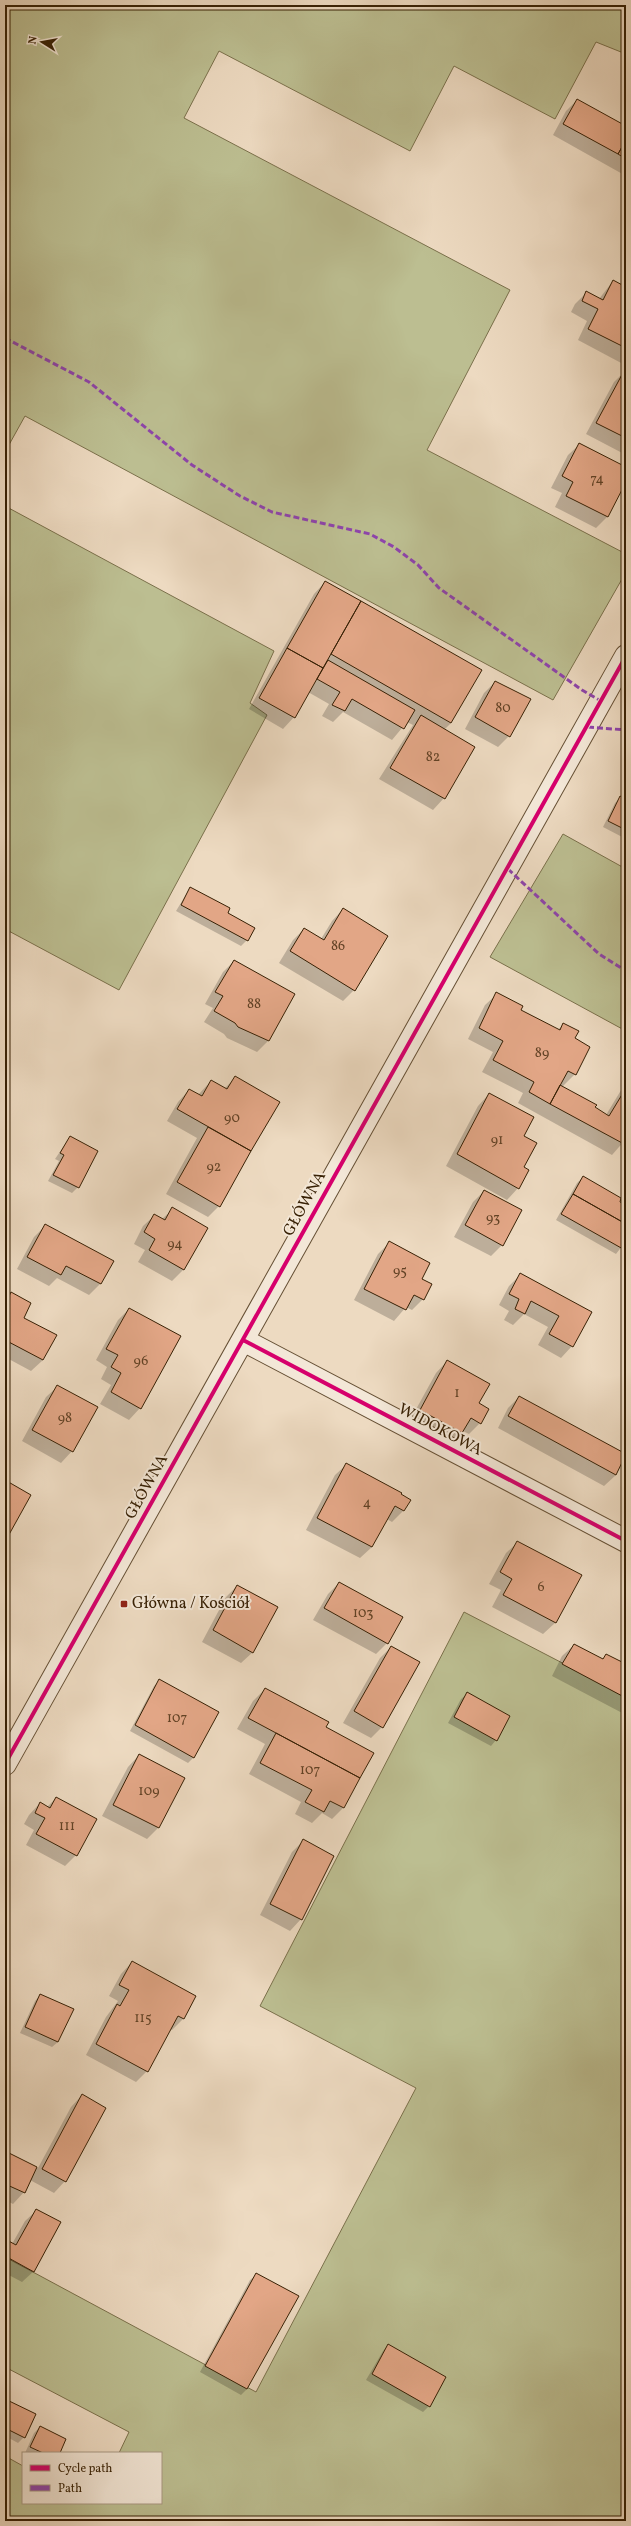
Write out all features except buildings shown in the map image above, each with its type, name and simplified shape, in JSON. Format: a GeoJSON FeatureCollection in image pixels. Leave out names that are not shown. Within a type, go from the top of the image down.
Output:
{"type":"FeatureCollection","features":[{"type":"Feature","properties":{"kind":"street","name":"GŁÓWNA"},"geometry":{"type":"LineString","coordinates":[[5,1764],[626,656]]}},
{"type":"Feature","properties":{"kind":"street","name":"WIDOKOWA"},"geometry":{"type":"LineString","coordinates":[[243,1340],[626,1541]]}},
{"type":"Feature","properties":{"kind":"green space"},"geometry":{"type":"Polygon","coordinates":[[[5,5],[626,5],[626,54],[596,42],[555,119],[454,66],[410,151],[219,51],[184,118],[510,290],[427,450],[626,554],[626,572],[553,700],[25,416],[5,452],[5,5]]]}},
{"type":"Feature","properties":{"kind":"green space"},"geometry":{"type":"Polygon","coordinates":[[[5,506],[274,651],[250,703],[267,715],[119,990],[5,929],[5,506]]]}},
{"type":"Feature","properties":{"kind":"green space"},"geometry":{"type":"Polygon","coordinates":[[[563,834],[626,869],[626,1031],[490,957],[563,834]]]}},
{"type":"Feature","properties":{"kind":"green space"},"geometry":{"type":"Polygon","coordinates":[[[464,1612],[626,1696],[626,2521],[5,2521],[5,2456],[22,2465],[22,2504],[162,2504],[162,2452],[119,2452],[129,2432],[5,2367],[5,2257],[256,2392],[416,2088],[260,2006],[464,1612]]]}},
{"type":"Feature","properties":{"kind":"marked path"},"geometry":{"type":"LineString","coordinates":[[5,338],[89,382],[192,465],[240,496],[272,512],[370,534],[394,547],[418,565],[439,588],[582,690],[601,701]]}},
{"type":"Feature","properties":{"kind":"marked path"},"geometry":{"type":"LineString","coordinates":[[588,727],[626,730]]}},
{"type":"Feature","properties":{"kind":"marked path"},"geometry":{"type":"LineString","coordinates":[[508,869],[599,954],[626,971]]}},
{"type":"Feature","properties":{"kind":"cycle path"},"geometry":{"type":"LineString","coordinates":[[5,1764],[626,656]]}},
{"type":"Feature","properties":{"kind":"cycle path"},"geometry":{"type":"LineString","coordinates":[[243,1340],[626,1541]]}},
{"type":"Feature","properties":{"kind":"place","name":"Główna / Kościół"},"geometry":{"type":"Point","coordinates":[124,1604]}}]}
